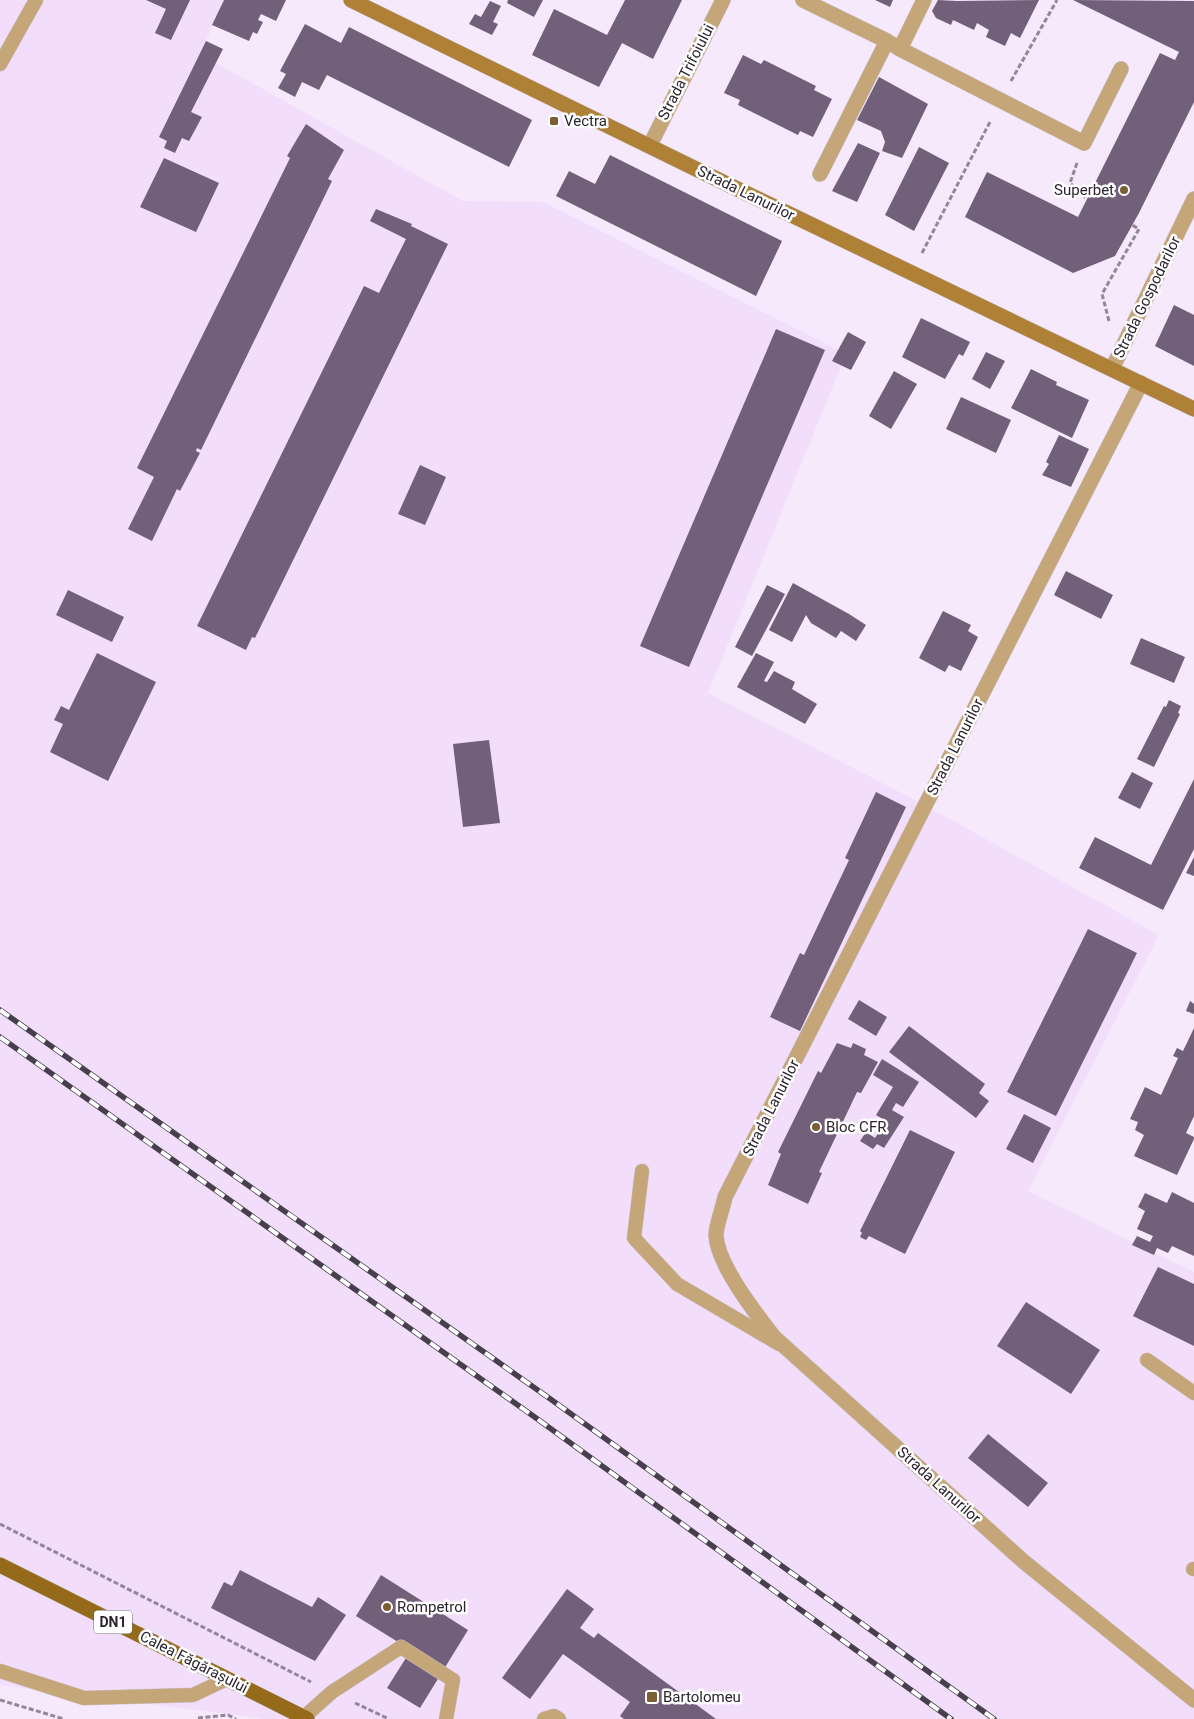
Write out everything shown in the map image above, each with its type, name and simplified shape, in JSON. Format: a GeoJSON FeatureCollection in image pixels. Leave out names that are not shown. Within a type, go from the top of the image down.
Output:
{"type":"FeatureCollection","features":[{"type":"Feature","properties":{"kind":"main road","name":"Calea Făgărașului"},"geometry":{"type":"LineString","coordinates":[[0,1565],[306,1718]]}},
{"type":"Feature","properties":{"kind":"street","name":"Strada Lanurilor"},"geometry":{"type":"LineString","coordinates":[[352,0],[696,169],[1194,409]]}},
{"type":"Feature","properties":{"kind":"street","name":"Strada Trifoiului"},"geometry":{"type":"LineString","coordinates":[[650,145],[723,0]]}},
{"type":"Feature","properties":{"kind":"street"},"geometry":{"type":"LineString","coordinates":[[803,0],[887,41],[1084,144],[1121,69]]}},
{"type":"Feature","properties":{"kind":"street"},"geometry":{"type":"LineString","coordinates":[[900,49],[924,0]]}},
{"type":"Feature","properties":{"kind":"street"},"geometry":{"type":"LineString","coordinates":[[820,174],[887,41]]}},
{"type":"Feature","properties":{"kind":"street","name":"Strada Gospodarilor"},"geometry":{"type":"LineString","coordinates":[[1112,369],[1194,199]]}},
{"type":"Feature","properties":{"kind":"street","name":"Strada Lanurilor"},"geometry":{"type":"LineString","coordinates":[[1141,383],[725,1197],[716,1235],[724,1260],[735,1282],[750,1306],[774,1337],[1023,1561],[1194,1700]]}},
{"type":"Feature","properties":{"kind":"lane"},"geometry":{"type":"LineString","coordinates":[[0,64],[36,0]]}},
{"type":"Feature","properties":{"kind":"lane"},"geometry":{"type":"LineString","coordinates":[[642,1171],[634,1238],[677,1284],[790,1351]]}},
{"type":"Feature","properties":{"kind":"lane"},"geometry":{"type":"LineString","coordinates":[[1147,1360],[1194,1393]]}},
{"type":"Feature","properties":{"kind":"lane"},"geometry":{"type":"LineString","coordinates":[[306,1718],[332,1692],[401,1647],[453,1680],[446,1719]]}},
{"type":"Feature","properties":{"kind":"lane"},"geometry":{"type":"LineString","coordinates":[[0,1671],[84,1698],[193,1695],[227,1679]]}},
{"type":"Feature","properties":{"kind":"lane"},"geometry":{"type":"LineString","coordinates":[[544,1719],[554,1716],[559,1719]]}},
{"type":"Feature","properties":{"kind":"path"},"geometry":{"type":"LineString","coordinates":[[922,252],[1001,100],[1057,0]]}},
{"type":"Feature","properties":{"kind":"path"},"geometry":{"type":"LineString","coordinates":[[1084,144],[1070,183],[1087,199]]}},
{"type":"Feature","properties":{"kind":"path"},"geometry":{"type":"LineString","coordinates":[[1111,326],[1102,294],[1139,228],[1132,226]]}},
{"type":"Feature","properties":{"kind":"path"},"geometry":{"type":"LineString","coordinates":[[0,1524],[389,1719]]}},
{"type":"Feature","properties":{"kind":"path"},"geometry":{"type":"LineString","coordinates":[[0,1700],[64,1719]]}},
{"type":"Feature","properties":{"kind":"path"},"geometry":{"type":"LineString","coordinates":[[192,1718],[228,1715],[236,1719]]}},
{"type":"Feature","properties":{"kind":"shaded area"},"geometry":{"type":"Polygon","coordinates":[[[0,0],[224,0],[200,54],[463,201],[543,202],[846,354],[708,693],[921,803],[1159,935],[1028,1191],[1194,1272],[1194,1719],[265,1719],[0,1685],[0,0]]]}},
{"type":"Feature","properties":{"kind":"building"},"geometry":{"type":"Polygon","coordinates":[[[146,0],[190,0],[171,40],[155,33],[166,9],[146,0]]]}},
{"type":"Feature","properties":{"kind":"building"},"geometry":{"type":"Polygon","coordinates":[[[224,0],[286,0],[276,21],[261,14],[258,20],[263,22],[257,34],[253,32],[249,41],[212,25],[224,0]]]}},
{"type":"Feature","properties":{"kind":"building"},"geometry":{"type":"Polygon","coordinates":[[[508,0],[543,0],[534,17],[507,3],[508,0]]]}},
{"type":"Feature","properties":{"kind":"building"},"geometry":{"type":"Polygon","coordinates":[[[625,0],[682,0],[653,59],[622,43],[599,87],[532,55],[554,9],[607,35],[625,0]]]}},
{"type":"Feature","properties":{"kind":"building"},"geometry":{"type":"Polygon","coordinates":[[[875,0],[893,0],[890,7],[875,0]]]}},
{"type":"Feature","properties":{"kind":"building"},"geometry":{"type":"Polygon","coordinates":[[[938,0],[1039,0],[1020,38],[1011,33],[1005,46],[986,37],[989,30],[977,23],[974,30],[953,20],[951,25],[936,18],[932,11],[938,0]]]}},
{"type":"Feature","properties":{"kind":"building"},"geometry":{"type":"Polygon","coordinates":[[[1073,0],[1194,1],[1194,102],[1139,213],[1115,256],[1073,273],[965,217],[987,172],[1078,217],[1160,53],[1175,60],[1179,52],[1073,0]]]}},
{"type":"Feature","properties":{"kind":"building"},"geometry":{"type":"Polygon","coordinates":[[[490,1],[501,6],[493,22],[498,24],[492,35],[469,24],[475,14],[481,17],[490,1]]]}},
{"type":"Feature","properties":{"kind":"building"},"geometry":{"type":"Polygon","coordinates":[[[305,24],[341,43],[349,27],[532,120],[509,167],[327,75],[319,90],[302,82],[295,97],[278,88],[286,74],[280,71],[305,24]]]}},
{"type":"Feature","properties":{"kind":"building"},"geometry":{"type":"Polygon","coordinates":[[[206,41],[223,49],[191,112],[202,117],[189,141],[182,138],[175,153],[164,148],[167,141],[159,137],[206,41]]]}},
{"type":"Feature","properties":{"kind":"building"},"geometry":{"type":"Polygon","coordinates":[[[743,55],[761,64],[764,60],[816,86],[814,90],[832,99],[813,137],[800,131],[798,135],[738,105],[740,100],[724,93],[743,55]]]}},
{"type":"Feature","properties":{"kind":"building"},"geometry":{"type":"Polygon","coordinates":[[[879,77],[928,104],[902,158],[882,151],[885,142],[881,131],[857,120],[879,77]]]}},
{"type":"Feature","properties":{"kind":"building"},"geometry":{"type":"Polygon","coordinates":[[[306,124],[344,150],[328,179],[332,181],[201,450],[197,448],[196,451],[200,453],[180,491],[177,489],[152,541],[128,529],[154,477],[137,468],[290,158],[287,156],[306,124]]]}},
{"type":"Feature","properties":{"kind":"building"},"geometry":{"type":"Polygon","coordinates":[[[858,143],[880,153],[857,202],[832,191],[858,143]]]}},
{"type":"Feature","properties":{"kind":"building"},"geometry":{"type":"Polygon","coordinates":[[[919,147],[949,163],[914,231],[885,215],[919,147]]]}},
{"type":"Feature","properties":{"kind":"building"},"geometry":{"type":"Polygon","coordinates":[[[610,155],[782,241],[756,296],[556,196],[569,171],[595,184],[610,155]]]}},
{"type":"Feature","properties":{"kind":"building"},"geometry":{"type":"Polygon","coordinates":[[[164,158],[219,183],[196,232],[140,207],[164,158]]]}},
{"type":"Feature","properties":{"kind":"building"},"geometry":{"type":"Polygon","coordinates":[[[376,209],[412,224],[411,226],[448,244],[255,638],[252,637],[246,650],[197,626],[364,286],[379,293],[406,239],[370,221],[376,209]]]}},
{"type":"Feature","properties":{"kind":"building"},"geometry":{"type":"Polygon","coordinates":[[[1174,305],[1194,315],[1194,366],[1155,346],[1174,305]]]}},
{"type":"Feature","properties":{"kind":"building"},"geometry":{"type":"Polygon","coordinates":[[[921,318],[970,342],[963,356],[959,354],[945,379],[902,357],[921,318]]]}},
{"type":"Feature","properties":{"kind":"building"},"geometry":{"type":"Polygon","coordinates":[[[776,329],[825,350],[689,667],[640,646],[776,329]]]}},
{"type":"Feature","properties":{"kind":"building"},"geometry":{"type":"Polygon","coordinates":[[[848,332],[866,342],[851,370],[832,361],[848,332]]]}},
{"type":"Feature","properties":{"kind":"building"},"geometry":{"type":"Polygon","coordinates":[[[986,352],[1005,361],[990,389],[972,379],[986,352]]]}},
{"type":"Feature","properties":{"kind":"building"},"geometry":{"type":"Polygon","coordinates":[[[1031,369],[1057,382],[1056,385],[1089,400],[1072,438],[1011,408],[1031,369]]]}},
{"type":"Feature","properties":{"kind":"building"},"geometry":{"type":"Polygon","coordinates":[[[894,371],[917,384],[891,429],[869,416],[894,371]]]}},
{"type":"Feature","properties":{"kind":"building"},"geometry":{"type":"Polygon","coordinates":[[[961,397],[1011,420],[996,453],[946,429],[961,397]]]}},
{"type":"Feature","properties":{"kind":"building"},"geometry":{"type":"Polygon","coordinates":[[[1059,435],[1089,449],[1071,487],[1042,475],[1049,464],[1046,462],[1059,435]]]}},
{"type":"Feature","properties":{"kind":"building"},"geometry":{"type":"Polygon","coordinates":[[[420,465],[446,477],[425,525],[398,514],[420,465]]]}},
{"type":"Feature","properties":{"kind":"building"},"geometry":{"type":"Polygon","coordinates":[[[1066,571],[1113,595],[1101,619],[1054,595],[1066,571]]]}},
{"type":"Feature","properties":{"kind":"building"},"geometry":{"type":"Polygon","coordinates":[[[793,583],[866,625],[856,641],[841,631],[836,638],[811,623],[806,615],[792,642],[769,630],[793,583]]]}},
{"type":"Feature","properties":{"kind":"building"},"geometry":{"type":"Polygon","coordinates":[[[767,585],[785,594],[752,656],[735,647],[767,585]]]}},
{"type":"Feature","properties":{"kind":"building"},"geometry":{"type":"Polygon","coordinates":[[[68,590],[124,617],[112,642],[56,615],[68,590]]]}},
{"type":"Feature","properties":{"kind":"building"},"geometry":{"type":"Polygon","coordinates":[[[943,611],[971,625],[968,631],[978,637],[961,671],[949,665],[945,672],[919,658],[943,611]]]}},
{"type":"Feature","properties":{"kind":"building"},"geometry":{"type":"Polygon","coordinates":[[[1141,638],[1185,657],[1174,683],[1130,664],[1141,638]]]}},
{"type":"Feature","properties":{"kind":"building"},"geometry":{"type":"Polygon","coordinates":[[[97,653],[156,682],[108,781],[50,752],[63,724],[54,720],[61,706],[69,710],[97,653]]]}},
{"type":"Feature","properties":{"kind":"building"},"geometry":{"type":"Polygon","coordinates":[[[756,653],[774,662],[764,681],[767,682],[774,671],[795,682],[792,689],[817,704],[805,724],[737,687],[756,653]]]}},
{"type":"Feature","properties":{"kind":"building"},"geometry":{"type":"Polygon","coordinates":[[[1169,700],[1181,706],[1178,713],[1180,714],[1154,767],[1137,759],[1164,706],[1166,707],[1169,700]]]}},
{"type":"Feature","properties":{"kind":"building"},"geometry":{"type":"Polygon","coordinates":[[[489,740],[500,823],[463,827],[453,744],[489,740]]]}},
{"type":"Feature","properties":{"kind":"building"},"geometry":{"type":"Polygon","coordinates":[[[1132,772],[1153,783],[1140,809],[1118,798],[1132,772]]]}},
{"type":"Feature","properties":{"kind":"building"},"geometry":{"type":"Polygon","coordinates":[[[1194,779],[1194,849],[1163,910],[1079,868],[1095,837],[1151,865],[1194,779]]]}},
{"type":"Feature","properties":{"kind":"building"},"geometry":{"type":"Polygon","coordinates":[[[876,792],[906,807],[800,1031],[770,1017],[800,953],[804,955],[849,860],[845,858],[876,792]]]}},
{"type":"Feature","properties":{"kind":"building"},"geometry":{"type":"Polygon","coordinates":[[[1194,857],[1194,876],[1186,873],[1194,857]]]}},
{"type":"Feature","properties":{"kind":"building"},"geometry":{"type":"Polygon","coordinates":[[[1088,929],[1137,953],[1056,1116],[1007,1092],[1088,929]]]}},
{"type":"Feature","properties":{"kind":"building"},"geometry":{"type":"Polygon","coordinates":[[[859,1000],[887,1017],[876,1036],[848,1019],[859,1000]]]}},
{"type":"Feature","properties":{"kind":"building"},"geometry":{"type":"Polygon","coordinates":[[[1190,1001],[1194,1004],[1194,1014],[1186,1011],[1190,1001]]]}},
{"type":"Feature","properties":{"kind":"building"},"geometry":{"type":"Polygon","coordinates":[[[909,1026],[985,1084],[979,1093],[989,1101],[976,1118],[889,1052],[909,1026]]]}},
{"type":"Feature","properties":{"kind":"building"},"geometry":{"type":"Polygon","coordinates":[[[1194,1028],[1194,1116],[1186,1133],[1194,1137],[1194,1139],[1177,1175],[1134,1156],[1144,1135],[1135,1130],[1138,1122],[1130,1119],[1145,1087],[1161,1095],[1178,1058],[1173,1056],[1177,1048],[1183,1051],[1194,1028]]]}},
{"type":"Feature","properties":{"kind":"building","name":"Bloc CFR"},"geometry":{"type":"Polygon","coordinates":[[[837,1043],[851,1048],[853,1043],[866,1049],[864,1055],[878,1062],[861,1093],[857,1092],[819,1172],[822,1173],[808,1204],[768,1185],[781,1154],[778,1152],[818,1071],[821,1073],[837,1043]]]}},
{"type":"Feature","properties":{"kind":"building"},"geometry":{"type":"Polygon","coordinates":[[[882,1059],[919,1082],[903,1107],[896,1103],[892,1110],[904,1117],[884,1148],[877,1144],[873,1149],[860,1141],[866,1132],[875,1138],[886,1121],[876,1115],[893,1087],[873,1075],[882,1059]]]}},
{"type":"Feature","properties":{"kind":"building"},"geometry":{"type":"Polygon","coordinates":[[[1024,1114],[1051,1128],[1033,1163],[1006,1149],[1024,1114]]]}},
{"type":"Feature","properties":{"kind":"building"},"geometry":{"type":"Polygon","coordinates":[[[910,1130],[955,1152],[905,1254],[869,1236],[866,1240],[860,1237],[862,1233],[860,1231],[910,1130]]]}},
{"type":"Feature","properties":{"kind":"building"},"geometry":{"type":"Polygon","coordinates":[[[1172,1192],[1194,1203],[1194,1256],[1172,1246],[1168,1253],[1157,1248],[1154,1255],[1132,1245],[1137,1236],[1150,1242],[1153,1236],[1137,1229],[1145,1211],[1138,1207],[1145,1193],[1167,1203],[1172,1192]]]}},
{"type":"Feature","properties":{"kind":"building"},"geometry":{"type":"Polygon","coordinates":[[[1158,1267],[1194,1284],[1194,1346],[1133,1316],[1158,1267]]]}},
{"type":"Feature","properties":{"kind":"building"},"geometry":{"type":"Polygon","coordinates":[[[1026,1302],[1100,1350],[1071,1394],[997,1346],[1026,1302]]]}},
{"type":"Feature","properties":{"kind":"building"},"geometry":{"type":"Polygon","coordinates":[[[988,1434],[1048,1483],[1028,1507],[968,1458],[988,1434]]]}},
{"type":"Feature","properties":{"kind":"building"},"geometry":{"type":"Polygon","coordinates":[[[240,1570],[312,1607],[318,1597],[346,1615],[315,1661],[211,1608],[224,1582],[232,1586],[240,1570]]]}},
{"type":"Feature","properties":{"kind":"building"},"geometry":{"type":"Polygon","coordinates":[[[381,1575],[468,1630],[420,1708],[387,1688],[411,1650],[356,1616],[381,1575]]]}},
{"type":"Feature","properties":{"kind":"building","name":"Bartolomeu"},"geometry":{"type":"Polygon","coordinates":[[[567,1589],[594,1609],[580,1628],[594,1638],[598,1633],[716,1719],[624,1719],[620,1716],[630,1702],[563,1654],[530,1699],[502,1678],[567,1589]]]}},
{"type":"Feature","properties":{"kind":"railway"},"geometry":{"type":"LineString","coordinates":[[0,1010],[549,1398],[994,1719]]}},
{"type":"Feature","properties":{"kind":"railway"},"geometry":{"type":"LineString","coordinates":[[0,1037],[536,1418],[951,1719]]}},
{"type":"Feature","properties":{"kind":"place","name":"Vectra"},"geometry":{"type":"Point","coordinates":[554,121]}},
{"type":"Feature","properties":{"kind":"place","name":"Superbet"},"geometry":{"type":"Point","coordinates":[1124,190]}},
{"type":"Feature","properties":{"kind":"place","name":"Bloc CFR"},"geometry":{"type":"Point","coordinates":[816,1127]}},
{"type":"Feature","properties":{"kind":"place","name":"Rompetrol"},"geometry":{"type":"Point","coordinates":[387,1607]}},
{"type":"Feature","properties":{"kind":"place","name":"Bartolomeu"},"geometry":{"type":"Point","coordinates":[652,1697]}}]}
